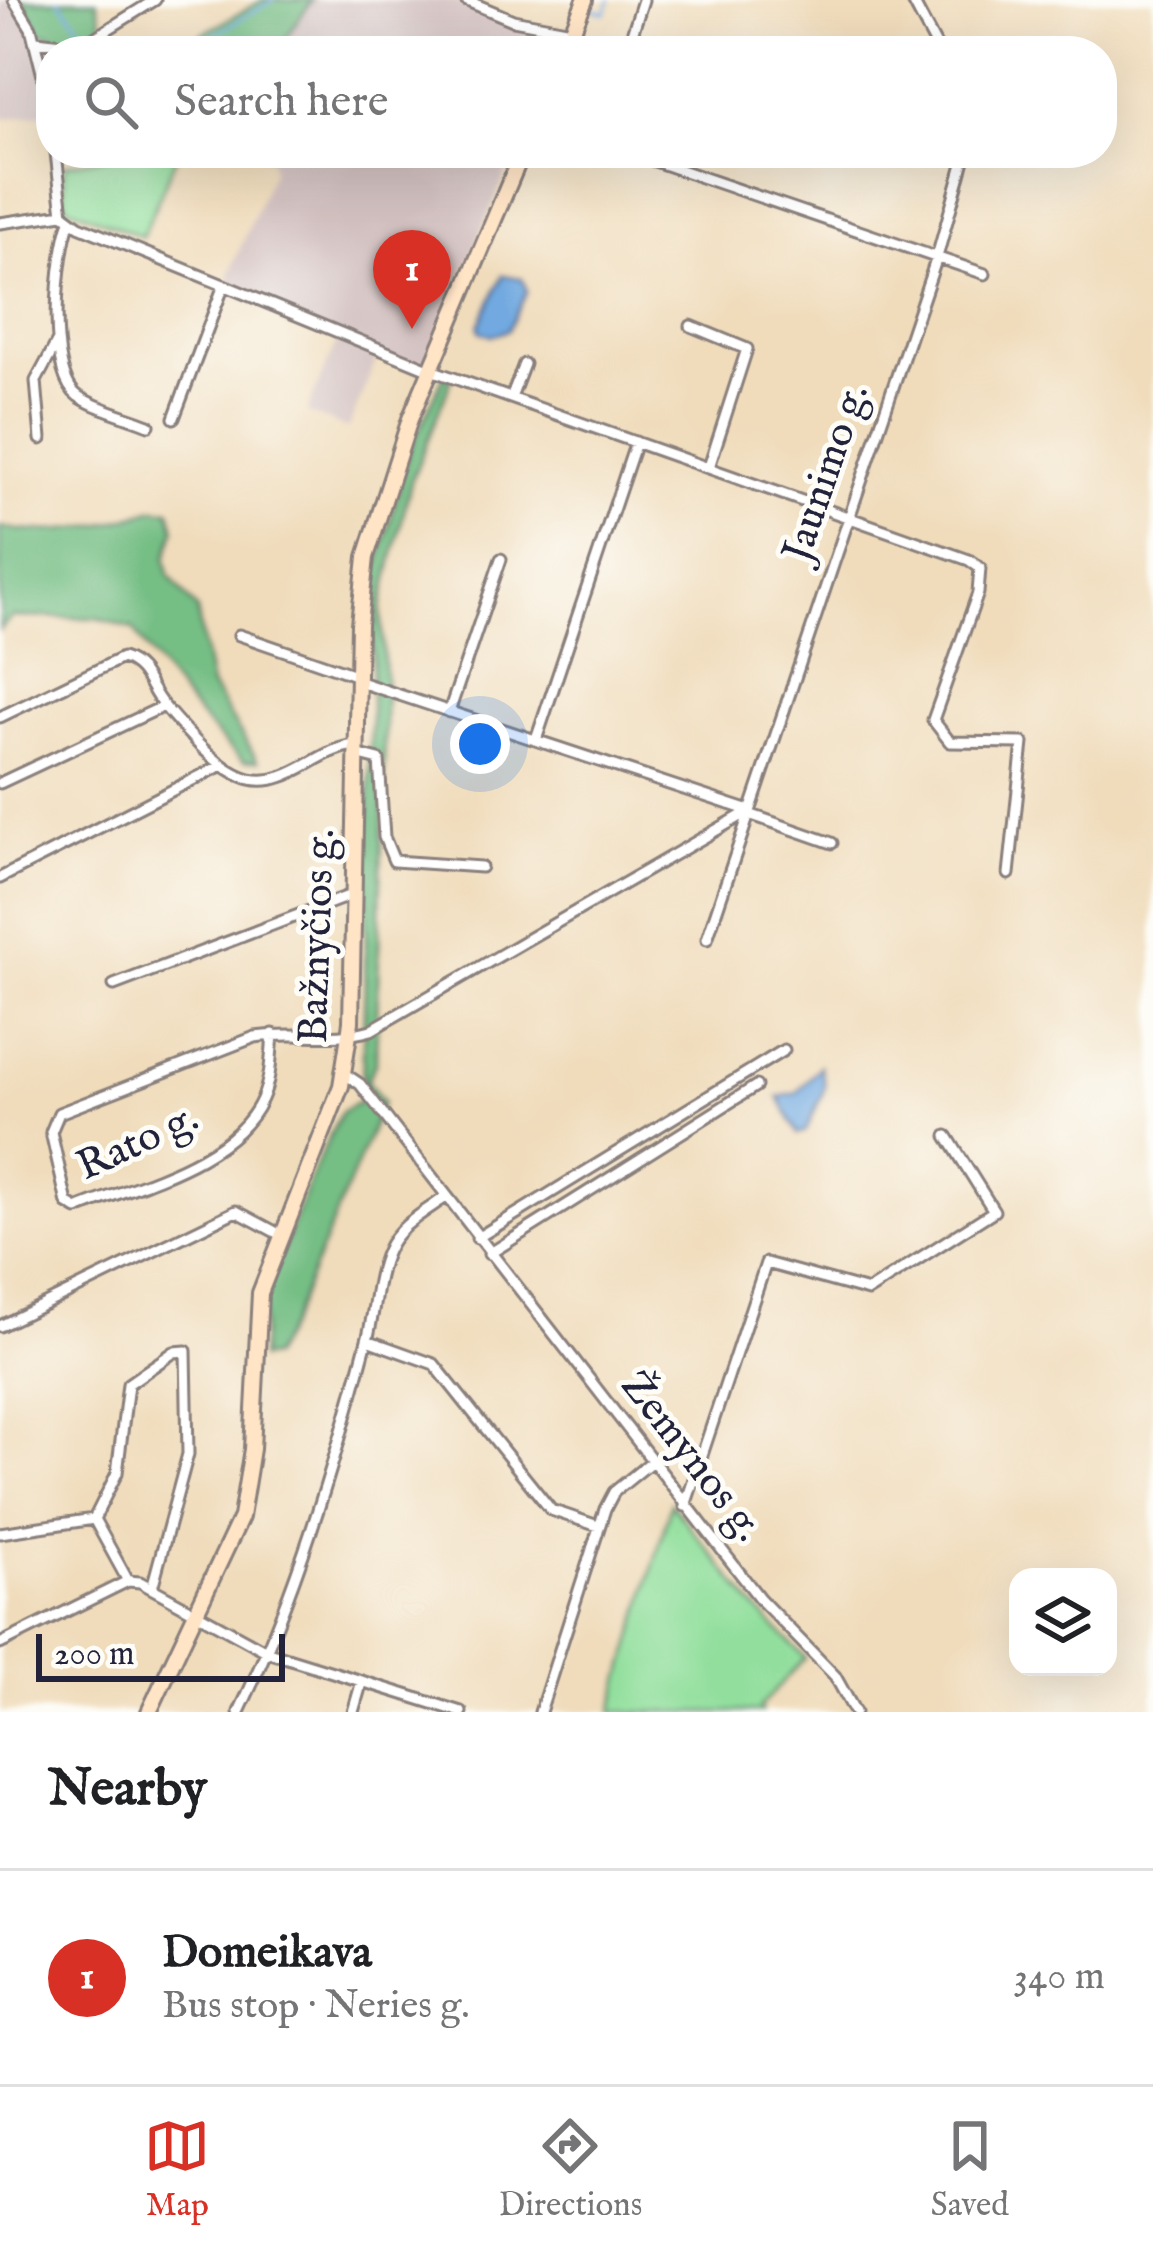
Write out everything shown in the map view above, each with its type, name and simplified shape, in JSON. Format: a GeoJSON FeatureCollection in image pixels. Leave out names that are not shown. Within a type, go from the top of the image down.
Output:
{"type":"FeatureCollection","features":[{"type":"Feature","properties":{"kind":"main road"},"geometry":{"type":"LineString","coordinates":[[570,36],[585,0]]}},
{"type":"Feature","properties":{"kind":"main road","name":"Bažnyčios g."},"geometry":{"type":"LineString","coordinates":[[149,1712],[197,1616],[245,1500],[252,1450],[254,1324],[280,1235],[345,1074],[350,1034],[357,678],[366,557],[431,370],[516,168]]}},
{"type":"Feature","properties":{"kind":"street"},"geometry":{"type":"LineString","coordinates":[[14,0],[36,45]]}},
{"type":"Feature","properties":{"kind":"street"},"geometry":{"type":"LineString","coordinates":[[98,36],[154,0]]}},
{"type":"Feature","properties":{"kind":"street"},"geometry":{"type":"LineString","coordinates":[[465,0],[513,20],[572,31]]}},
{"type":"Feature","properties":{"kind":"street"},"geometry":{"type":"LineString","coordinates":[[632,34],[643,0]]}},
{"type":"Feature","properties":{"kind":"street"},"geometry":{"type":"LineString","coordinates":[[912,0],[930,36]]}},
{"type":"Feature","properties":{"kind":"street"},"geometry":{"type":"LineString","coordinates":[[59,168],[67,217],[57,342],[78,396],[149,425]]}},
{"type":"Feature","properties":{"kind":"street"},"geometry":{"type":"LineString","coordinates":[[675,168],[985,274]]}},
{"type":"Feature","properties":{"kind":"street","name":"Jaunimo g."},"geometry":{"type":"LineString","coordinates":[[707,939],[937,257],[962,168]]}},
{"type":"Feature","properties":{"kind":"street"},"geometry":{"type":"LineString","coordinates":[[0,223],[67,217],[431,370],[980,568],[978,593],[933,720],[950,742],[1023,742],[1010,874]]}},
{"type":"Feature","properties":{"kind":"street"},"geometry":{"type":"LineString","coordinates":[[174,418],[224,285]]}},
{"type":"Feature","properties":{"kind":"street"},"geometry":{"type":"LineString","coordinates":[[692,326],[747,350],[710,467]]}},
{"type":"Feature","properties":{"kind":"street"},"geometry":{"type":"LineString","coordinates":[[41,439],[36,381],[57,342]]}},
{"type":"Feature","properties":{"kind":"street"},"geometry":{"type":"LineString","coordinates":[[511,398],[524,364]]}},
{"type":"Feature","properties":{"kind":"street"},"geometry":{"type":"LineString","coordinates":[[536,740],[636,442]]}},
{"type":"Feature","properties":{"kind":"street"},"geometry":{"type":"LineString","coordinates":[[449,712],[501,559]]}},
{"type":"Feature","properties":{"kind":"street"},"geometry":{"type":"LineString","coordinates":[[239,635],[832,843]]}},
{"type":"Feature","properties":{"kind":"street"},"geometry":{"type":"LineString","coordinates":[[0,717],[122,658],[144,671],[164,706],[222,765],[251,779],[280,778],[321,755],[356,750],[379,760],[384,837],[394,861],[481,867]]}},
{"type":"Feature","properties":{"kind":"street"},"geometry":{"type":"LineString","coordinates":[[0,783],[164,706]]}},
{"type":"Feature","properties":{"kind":"street"},"geometry":{"type":"LineString","coordinates":[[0,878],[222,765]]}},
{"type":"Feature","properties":{"kind":"street"},"geometry":{"type":"LineString","coordinates":[[350,1034],[381,1026],[747,812]]}},
{"type":"Feature","properties":{"kind":"street"},"geometry":{"type":"LineString","coordinates":[[114,985],[354,894]]}},
{"type":"Feature","properties":{"kind":"street","name":"Rato g."},"geometry":{"type":"LineString","coordinates":[[273,1034],[261,1101],[227,1139],[199,1158],[77,1209],[67,1203],[51,1132],[59,1113],[239,1041],[273,1034],[350,1034]]}},
{"type":"Feature","properties":{"kind":"street"},"geometry":{"type":"LineString","coordinates":[[477,1238],[784,1050]]}},
{"type":"Feature","properties":{"kind":"street","name":"Žemynos g."},"geometry":{"type":"LineString","coordinates":[[345,1074],[360,1084],[772,1613],[835,1676],[855,1712]]}},
{"type":"Feature","properties":{"kind":"street"},"geometry":{"type":"LineString","coordinates":[[489,1254],[756,1086]]}},
{"type":"Feature","properties":{"kind":"street"},"geometry":{"type":"LineString","coordinates":[[685,1506],[766,1263],[868,1291],[994,1211],[947,1136]]}},
{"type":"Feature","properties":{"kind":"street"},"geometry":{"type":"LineString","coordinates":[[238,1712],[268,1652],[368,1340],[387,1250],[401,1229],[446,1196]]}},
{"type":"Feature","properties":{"kind":"street"},"geometry":{"type":"LineString","coordinates":[[0,1325],[236,1211],[280,1235]]}},
{"type":"Feature","properties":{"kind":"street"},"geometry":{"type":"LineString","coordinates":[[368,1340],[434,1364],[551,1510],[598,1526]]}},
{"type":"Feature","properties":{"kind":"street"},"geometry":{"type":"LineString","coordinates":[[94,1519],[117,1473],[128,1384],[154,1365],[186,1351],[188,1454],[152,1588]]}},
{"type":"Feature","properties":{"kind":"street"},"geometry":{"type":"LineString","coordinates":[[540,1712],[598,1526],[614,1492],[651,1462]]}},
{"type":"Feature","properties":{"kind":"street"},"geometry":{"type":"LineString","coordinates":[[0,1532],[94,1519]]}},
{"type":"Feature","properties":{"kind":"street"},"geometry":{"type":"LineString","coordinates":[[94,1519],[128,1581]]}},
{"type":"Feature","properties":{"kind":"street"},"geometry":{"type":"LineString","coordinates":[[0,1644],[128,1581],[152,1588],[268,1652],[461,1712]]}},
{"type":"Feature","properties":{"kind":"street"},"geometry":{"type":"LineString","coordinates":[[353,1712],[362,1681]]}},
{"type":"Feature","properties":{"kind":"shaded area"},"geometry":{"type":"Polygon","coordinates":[[[0,0],[23,0],[40,32],[56,36],[36,36],[36,114],[0,119],[0,0]]]}},
{"type":"Feature","properties":{"kind":"shaded area"},"geometry":{"type":"Polygon","coordinates":[[[312,0],[451,0],[541,36],[287,36],[312,0]]]}},
{"type":"Feature","properties":{"kind":"shaded area"},"geometry":{"type":"Polygon","coordinates":[[[272,168],[509,168],[420,373],[378,356],[348,429],[307,412],[338,339],[228,292],[229,274],[272,168]]]}},
{"type":"Feature","properties":{"kind":"green space"},"geometry":{"type":"Polygon","coordinates":[[[23,0],[97,0],[104,36],[40,32],[23,0]]]}},
{"type":"Feature","properties":{"kind":"green space"},"geometry":{"type":"Polygon","coordinates":[[[263,0],[312,0],[287,36],[199,36],[263,0]]]}},
{"type":"Feature","properties":{"kind":"green space"},"geometry":{"type":"Polygon","coordinates":[[[64,168],[172,168],[142,237],[65,205],[64,168]]]}},
{"type":"Feature","properties":{"kind":"green space"},"geometry":{"type":"Polygon","coordinates":[[[444,375],[452,378],[411,482],[381,609],[386,691],[376,1062],[367,1080],[383,1102],[290,1324],[271,1357],[260,1359],[265,1295],[314,1169],[341,1112],[362,1100],[374,581],[409,452],[444,375]]]}},
{"type":"Feature","properties":{"kind":"green space"},"geometry":{"type":"Polygon","coordinates":[[[154,509],[170,510],[175,530],[166,559],[169,575],[197,610],[211,686],[258,761],[243,761],[212,730],[133,629],[98,618],[12,617],[0,630],[0,527],[78,528],[154,509]]]}},
{"type":"Feature","properties":{"kind":"green space"},"geometry":{"type":"Polygon","coordinates":[[[671,1503],[752,1604],[805,1658],[760,1707],[762,1712],[612,1712],[671,1503]]]}},
{"type":"Feature","properties":{"kind":"water"},"geometry":{"type":"Polygon","coordinates":[[[503,275],[522,278],[527,292],[508,330],[491,336],[480,331],[479,325],[503,275]]]}},
{"type":"Feature","properties":{"kind":"water"},"geometry":{"type":"Polygon","coordinates":[[[820,1066],[825,1087],[806,1131],[798,1134],[779,1097],[797,1093],[820,1066]]]}},
{"type":"Feature","properties":{"kind":"waterway"},"geometry":{"type":"LineString","coordinates":[[59,0],[87,35]]}},
{"type":"Feature","properties":{"kind":"waterway"},"geometry":{"type":"LineString","coordinates":[[212,36],[274,0]]}},
{"type":"Feature","properties":{"kind":"waterway"},"geometry":{"type":"LineString","coordinates":[[592,9],[606,13],[610,0]]}},
{"type":"Feature","properties":{"kind":"place","name":"Domeikava"},"geometry":{"type":"Point","coordinates":[412,329]}}]}
